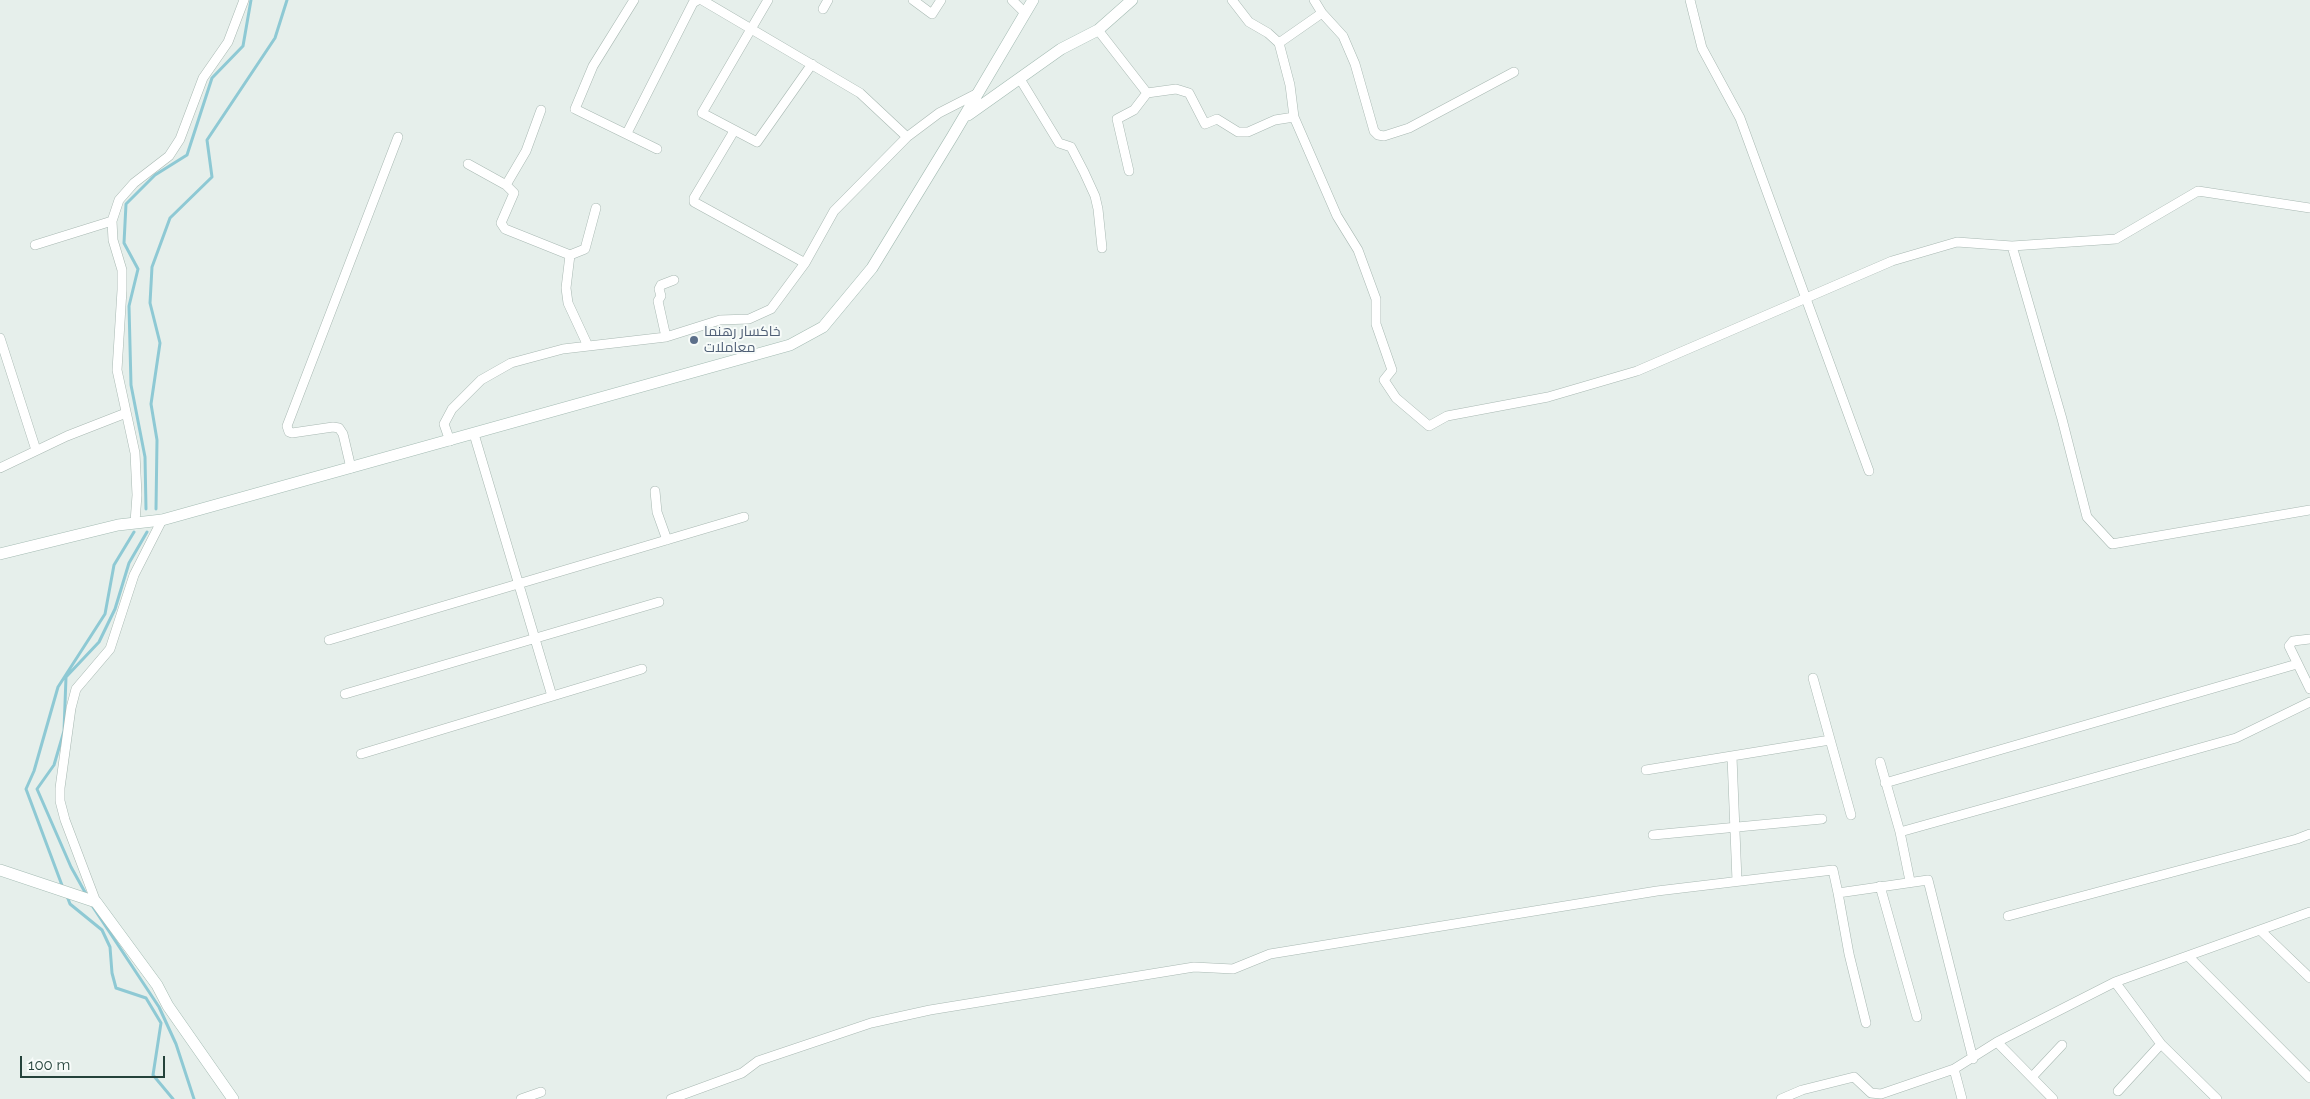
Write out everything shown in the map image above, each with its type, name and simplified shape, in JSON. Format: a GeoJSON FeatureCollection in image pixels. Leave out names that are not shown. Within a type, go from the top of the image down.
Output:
{"type":"FeatureCollection","features":[{"type":"Feature","properties":{"kind":"street"},"geometry":{"type":"LineString","coordinates":[[135,522],[138,495],[135,453],[117,370],[122,270],[113,240],[112,220],[119,200],[134,183],[170,156],[180,139],[203,78],[228,42],[244,0]]}},
{"type":"Feature","properties":{"kind":"street"},"geometry":{"type":"LineString","coordinates":[[634,0],[593,66],[575,105],[578,112],[657,149]]}},
{"type":"Feature","properties":{"kind":"street"},"geometry":{"type":"LineString","coordinates":[[627,134],[692,4],[698,0]]}},
{"type":"Feature","properties":{"kind":"street"},"geometry":{"type":"LineString","coordinates":[[702,0],[860,93],[907,137]]}},
{"type":"Feature","properties":{"kind":"street"},"geometry":{"type":"LineString","coordinates":[[768,0],[703,111],[704,115],[757,142],[812,64]]}},
{"type":"Feature","properties":{"kind":"street"},"geometry":{"type":"LineString","coordinates":[[823,9],[828,0]]}},
{"type":"Feature","properties":{"kind":"street"},"geometry":{"type":"LineString","coordinates":[[913,0],[932,14],[941,0]]}},
{"type":"Feature","properties":{"kind":"street"},"geometry":{"type":"LineString","coordinates":[[1012,0],[1025,13]]}},
{"type":"Feature","properties":{"kind":"street"},"geometry":{"type":"LineString","coordinates":[[0,554],[135,522],[162,520],[790,346],[823,327],[872,268],[964,118],[1033,0]]}},
{"type":"Feature","properties":{"kind":"street"},"geometry":{"type":"LineString","coordinates":[[964,118],[1061,49],[1098,30],[1132,0]]}},
{"type":"Feature","properties":{"kind":"street"},"geometry":{"type":"LineString","coordinates":[[1232,0],[1249,22],[1268,33],[1279,43],[1290,85],[1294,118],[1337,216],[1358,250],[1376,299],[1376,324],[1392,370],[1384,380],[1396,398],[1429,426],[1448,416],[1548,397],[1638,372],[1892,261],[1957,242],[2012,246],[2116,239],[2198,191],[2310,208]]}},
{"type":"Feature","properties":{"kind":"street"},"geometry":{"type":"LineString","coordinates":[[1314,0],[1322,13],[1343,36],[1355,64],[1374,131],[1378,135],[1384,136],[1409,128],[1514,72]]}},
{"type":"Feature","properties":{"kind":"street"},"geometry":{"type":"LineString","coordinates":[[1690,0],[1702,48],[1740,118],[1869,471]]}},
{"type":"Feature","properties":{"kind":"street"},"geometry":{"type":"LineString","coordinates":[[1279,43],[1322,13]]}},
{"type":"Feature","properties":{"kind":"street"},"geometry":{"type":"LineString","coordinates":[[1098,30],[1146,93]]}},
{"type":"Feature","properties":{"kind":"street"},"geometry":{"type":"LineString","coordinates":[[1020,78],[1059,143],[1071,147],[1084,172],[1095,196],[1102,248]]}},
{"type":"Feature","properties":{"kind":"street"},"geometry":{"type":"LineString","coordinates":[[1129,171],[1117,119],[1134,110],[1146,93],[1176,88],[1189,93],[1205,124],[1217,119],[1238,132],[1248,132],[1276,120],[1294,118]]}},
{"type":"Feature","properties":{"kind":"street"},"geometry":{"type":"LineString","coordinates":[[450,441],[444,424],[452,410],[481,380],[511,362],[563,349],[666,337],[720,320],[749,319],[771,309],[805,264],[834,211],[907,137],[939,113],[978,93]]}},
{"type":"Feature","properties":{"kind":"street"},"geometry":{"type":"LineString","coordinates":[[506,184],[526,151],[541,110]]}},
{"type":"Feature","properties":{"kind":"street"},"geometry":{"type":"LineString","coordinates":[[734,131],[694,198],[694,202],[805,264]]}},
{"type":"Feature","properties":{"kind":"street"},"geometry":{"type":"LineString","coordinates":[[351,468],[343,434],[339,428],[333,427],[292,433],[289,432],[287,426],[398,137]]}},
{"type":"Feature","properties":{"kind":"street"},"geometry":{"type":"LineString","coordinates":[[468,164],[506,184],[514,194],[501,223],[502,227],[570,254],[585,249],[596,208]]}},
{"type":"Feature","properties":{"kind":"street"},"geometry":{"type":"LineString","coordinates":[[35,245],[112,220]]}},
{"type":"Feature","properties":{"kind":"street"},"geometry":{"type":"LineString","coordinates":[[2012,246],[2062,418],[2087,517],[2112,544],[2310,510]]}},
{"type":"Feature","properties":{"kind":"street"},"geometry":{"type":"LineString","coordinates":[[570,254],[566,288],[568,303],[588,346]]}},
{"type":"Feature","properties":{"kind":"street"},"geometry":{"type":"LineString","coordinates":[[666,337],[658,301],[661,296],[659,289],[661,285],[674,280]]}},
{"type":"Feature","properties":{"kind":"street"},"geometry":{"type":"LineString","coordinates":[[0,338],[36,450]]}},
{"type":"Feature","properties":{"kind":"street"},"geometry":{"type":"LineString","coordinates":[[0,468],[100,422],[126,413]]}},
{"type":"Feature","properties":{"kind":"street"},"geometry":{"type":"LineString","coordinates":[[474,434],[552,696]]}},
{"type":"Feature","properties":{"kind":"street"},"geometry":{"type":"LineString","coordinates":[[655,492],[657,512],[667,540]]}},
{"type":"Feature","properties":{"kind":"street"},"geometry":{"type":"LineString","coordinates":[[329,640],[744,517]]}},
{"type":"Feature","properties":{"kind":"street"},"geometry":{"type":"LineString","coordinates":[[162,520],[134,575],[110,649],[76,689],[71,708],[60,802],[94,901],[157,985],[168,1006],[233,1099]]}},
{"type":"Feature","properties":{"kind":"street"},"geometry":{"type":"LineString","coordinates":[[345,694],[659,602]]}},
{"type":"Feature","properties":{"kind":"street"},"geometry":{"type":"LineString","coordinates":[[2310,638],[2293,641],[2289,646],[2310,689]]}},
{"type":"Feature","properties":{"kind":"street"},"geometry":{"type":"LineString","coordinates":[[1885,783],[2297,664]]}},
{"type":"Feature","properties":{"kind":"street"},"geometry":{"type":"LineString","coordinates":[[361,754],[642,669]]}},
{"type":"Feature","properties":{"kind":"street"},"geometry":{"type":"LineString","coordinates":[[1813,678],[1850,815]]}},
{"type":"Feature","properties":{"kind":"street"},"geometry":{"type":"LineString","coordinates":[[1900,832],[2236,738],[2310,702]]}},
{"type":"Feature","properties":{"kind":"street"},"geometry":{"type":"LineString","coordinates":[[1646,770],[1830,740]]}},
{"type":"Feature","properties":{"kind":"street"},"geometry":{"type":"LineString","coordinates":[[1732,757],[1738,882]]}},
{"type":"Feature","properties":{"kind":"street"},"geometry":{"type":"LineString","coordinates":[[1880,762],[1900,832],[1910,881]]}},
{"type":"Feature","properties":{"kind":"street"},"geometry":{"type":"LineString","coordinates":[[1654,835],[1822,819]]}},
{"type":"Feature","properties":{"kind":"street"},"geometry":{"type":"LineString","coordinates":[[2008,916],[2310,834]]}},
{"type":"Feature","properties":{"kind":"street"},"geometry":{"type":"LineString","coordinates":[[0,870],[94,901]]}},
{"type":"Feature","properties":{"kind":"street"},"geometry":{"type":"LineString","coordinates":[[671,1099],[742,1073],[758,1061],[870,1023],[922,1012],[1007,996],[1194,967],[1233,970],[1270,954],[1526,911],[1657,891],[1832,870],[1849,954],[1866,1023]]}},
{"type":"Feature","properties":{"kind":"street"},"geometry":{"type":"LineString","coordinates":[[1838,893],[1910,881],[1928,880],[1973,1059]]}},
{"type":"Feature","properties":{"kind":"street"},"geometry":{"type":"LineString","coordinates":[[1880,886],[1917,1017]]}},
{"type":"Feature","properties":{"kind":"street"},"geometry":{"type":"LineString","coordinates":[[1782,1099],[1802,1090],[1854,1077],[1871,1093],[1882,1094],[1954,1068],[1973,1059],[1997,1042],[2115,982],[2310,912]]}},
{"type":"Feature","properties":{"kind":"street"},"geometry":{"type":"LineString","coordinates":[[2260,930],[2310,978]]}},
{"type":"Feature","properties":{"kind":"street"},"geometry":{"type":"LineString","coordinates":[[2188,956],[2310,1078]]}},
{"type":"Feature","properties":{"kind":"street"},"geometry":{"type":"LineString","coordinates":[[2115,982],[2161,1044],[2215,1099]]}},
{"type":"Feature","properties":{"kind":"street"},"geometry":{"type":"LineString","coordinates":[[1997,1042],[2053,1099]]}},
{"type":"Feature","properties":{"kind":"street"},"geometry":{"type":"LineString","coordinates":[[2118,1091],[2161,1044]]}},
{"type":"Feature","properties":{"kind":"street"},"geometry":{"type":"LineString","coordinates":[[2032,1077],[2062,1045]]}},
{"type":"Feature","properties":{"kind":"street"},"geometry":{"type":"LineString","coordinates":[[1954,1068],[1961,1095],[1968,1099]]}},
{"type":"Feature","properties":{"kind":"street"},"geometry":{"type":"LineString","coordinates":[[521,1099],[541,1092]]}},
{"type":"Feature","properties":{"kind":"waterway"},"geometry":{"type":"LineString","coordinates":[[146,509],[145,457],[131,385],[129,306],[138,269],[124,243],[126,204],[155,175],[187,155],[212,78],[243,46],[251,0]]}},
{"type":"Feature","properties":{"kind":"waterway"},"geometry":{"type":"LineString","coordinates":[[156,509],[157,440],[151,404],[160,343],[150,303],[152,267],[170,218],[212,177],[207,140],[275,38],[287,0]]}},
{"type":"Feature","properties":{"kind":"waterway"},"geometry":{"type":"LineString","coordinates":[[63,888],[26,789],[34,771],[58,687],[105,614],[114,565],[134,532]]}},
{"type":"Feature","properties":{"kind":"waterway"},"geometry":{"type":"LineString","coordinates":[[86,894],[71,867],[37,789],[54,765],[64,731],[66,677],[99,642],[115,609],[129,563],[147,532]]}},
{"type":"Feature","properties":{"kind":"waterway"},"geometry":{"type":"LineString","coordinates":[[67,896],[70,904],[102,930],[110,947],[112,973],[116,988],[146,998],[161,1023],[153,1075],[173,1099]]}},
{"type":"Feature","properties":{"kind":"waterway"},"geometry":{"type":"LineString","coordinates":[[91,904],[159,1007],[176,1044],[194,1099]]}},
{"type":"Feature","properties":{"kind":"place","name":"خاکسار رهنما معاملات"},"geometry":{"type":"Point","coordinates":[694,340]}}]}
